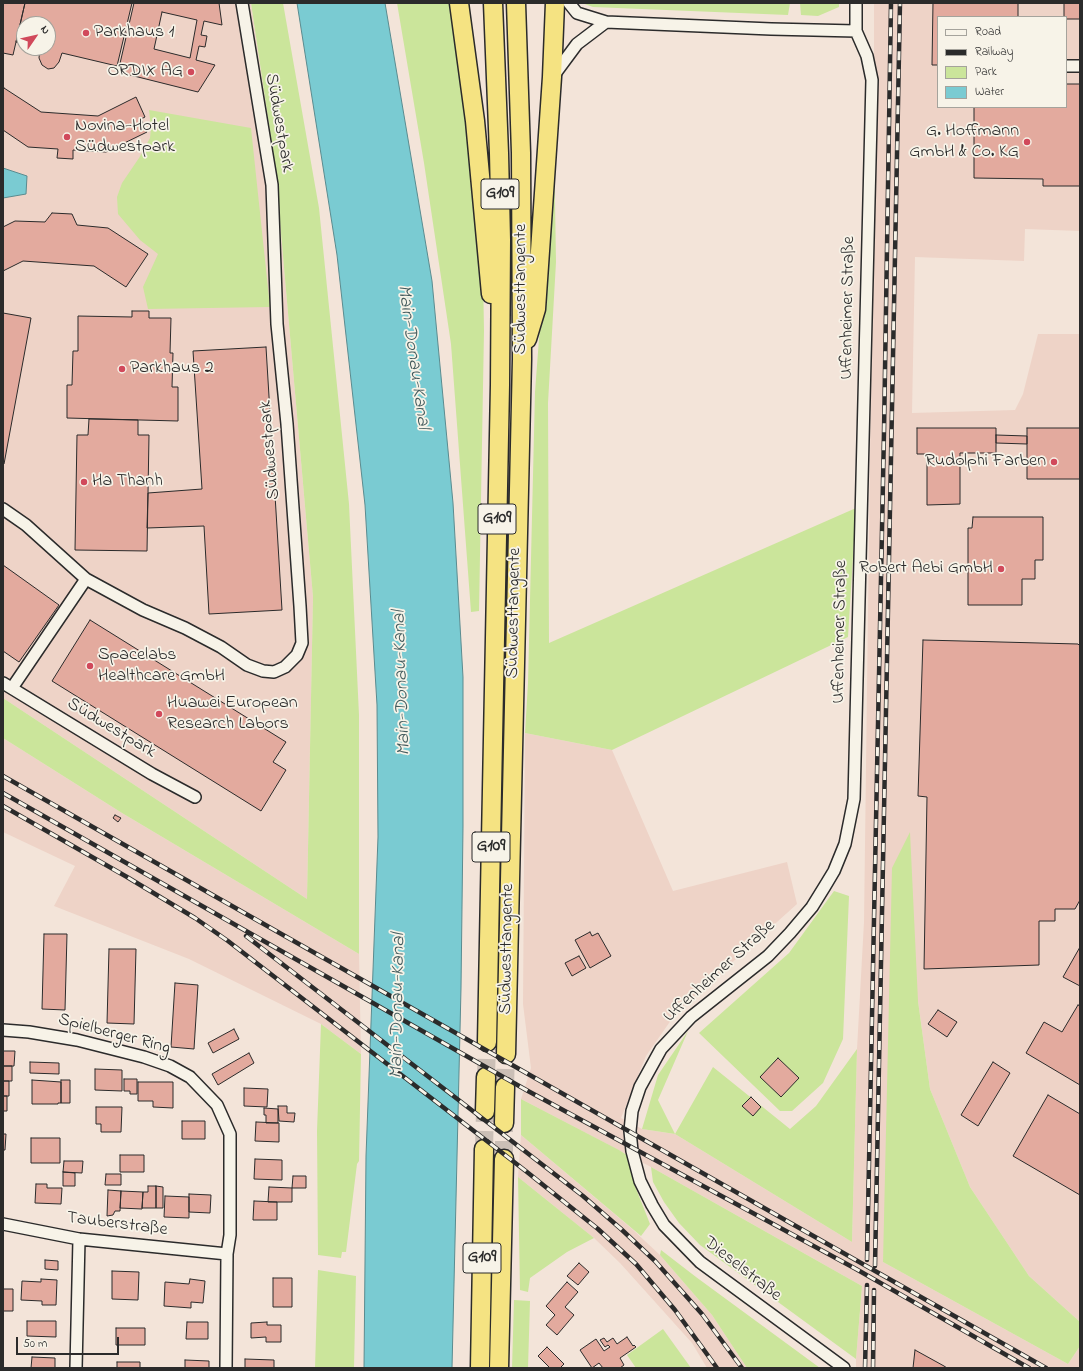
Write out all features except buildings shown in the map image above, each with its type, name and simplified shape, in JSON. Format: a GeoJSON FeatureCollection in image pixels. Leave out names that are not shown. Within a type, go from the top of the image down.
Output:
{"type":"FeatureCollection","features":[{"type":"Feature","properties":{"kind":"highway"},"geometry":{"type":"LineString","coordinates":[[459,3],[475,121],[487,262],[500,385]]}},
{"type":"Feature","properties":{"kind":"highway","name":"Südwesttangente"},"geometry":{"type":"LineString","coordinates":[[487,1042],[500,385],[501,240],[493,3]]}},
{"type":"Feature","properties":{"kind":"highway","name":"Südwesttangente"},"geometry":{"type":"LineString","coordinates":[[506,1054],[522,359],[521,153],[516,3]]}},
{"type":"Feature","properties":{"kind":"highway"},"geometry":{"type":"LineString","coordinates":[[522,359],[536,309],[552,77],[555,3]]}},
{"type":"Feature","properties":{"kind":"highway"},"geometry":{"type":"LineString","coordinates":[[485,1111],[486,1077]]}},
{"type":"Feature","properties":{"kind":"highway"},"geometry":{"type":"LineString","coordinates":[[504,1123],[505,1087]]}},
{"type":"Feature","properties":{"kind":"highway","name":"G109"},"geometry":{"type":"LineString","coordinates":[[480,1368],[484,1149]]}},
{"type":"Feature","properties":{"kind":"highway","name":"G109"},"geometry":{"type":"LineString","coordinates":[[499,1368],[504,1159]]}},
{"type":"Feature","properties":{"kind":"street","name":"Südwestpark"},"geometry":{"type":"LineString","coordinates":[[3,509],[26,525],[86,579],[143,610],[185,628],[221,647],[247,665],[263,671],[274,672],[285,667],[297,655],[302,643],[288,432],[277,324],[272,185],[242,3]]}},
{"type":"Feature","properties":{"kind":"street"},"geometry":{"type":"LineString","coordinates":[[569,3],[577,13],[606,22],[856,31]]}},
{"type":"Feature","properties":{"kind":"street","name":"Uffenheimer Straße"},"geometry":{"type":"LineString","coordinates":[[640,1181],[632,1151],[630,1131],[632,1112],[640,1087],[661,1049],[691,1017],[768,956],[812,907],[834,871],[845,844],[853,806],[872,80],[867,56],[856,31],[856,3]]}},
{"type":"Feature","properties":{"kind":"street"},"geometry":{"type":"LineString","coordinates":[[552,77],[576,44],[606,22]]}},
{"type":"Feature","properties":{"kind":"street"},"geometry":{"type":"LineString","coordinates":[[1067,66],[1080,66]]}},
{"type":"Feature","properties":{"kind":"street","name":"Südwestpark"},"geometry":{"type":"LineString","coordinates":[[86,579],[7,685],[152,774],[195,797]]}},
{"type":"Feature","properties":{"kind":"street","name":"Spielberger Ring"},"geometry":{"type":"LineString","coordinates":[[3,1030],[29,1032],[77,1040],[144,1057],[170,1066],[190,1077],[218,1105],[230,1134],[230,1235],[228,1254],[226,1368]]}},
{"type":"Feature","properties":{"kind":"street","name":"Dieselstraße"},"geometry":{"type":"LineString","coordinates":[[640,1181],[664,1226],[700,1262],[844,1368]]}},
{"type":"Feature","properties":{"kind":"street","name":"Tauberstraße"},"geometry":{"type":"LineString","coordinates":[[3,1224],[79,1239],[228,1254]]}},
{"type":"Feature","properties":{"kind":"street"},"geometry":{"type":"LineString","coordinates":[[76,1368],[79,1239]]}},
{"type":"Feature","properties":{"kind":"shaded area"},"geometry":{"type":"Polygon","coordinates":[[[3,3],[251,3],[275,165],[313,597],[307,899],[3,698],[3,3]]]}},
{"type":"Feature","properties":{"kind":"shaded area"},"geometry":{"type":"Polygon","coordinates":[[[874,3],[1080,3],[1080,231],[1025,229],[1024,261],[915,257],[912,413],[1015,410],[1023,394],[1038,334],[1080,334],[1080,1322],[1029,1276],[970,1187],[930,1089],[918,1001],[883,1262],[1068,1364],[1080,1346],[1080,1368],[856,1368],[862,1286],[651,1167],[521,1099],[531,1068],[523,1004],[525,733],[612,750],[673,891],[787,862],[797,904],[676,1013],[646,1056],[621,1118],[642,1129],[675,1134],[852,1242],[857,1049],[864,922],[874,147],[874,3]]]}},
{"type":"Feature","properties":{"kind":"shaded area"},"geometry":{"type":"Polygon","coordinates":[[[3,738],[122,813],[359,954],[361,1054],[321,1024],[189,959],[54,906],[75,866],[3,832],[3,738]]]}},
{"type":"Feature","properties":{"kind":"shaded area"},"geometry":{"type":"Polygon","coordinates":[[[521,1135],[631,1228],[660,1255],[712,1315],[747,1368],[707,1368],[692,1343],[620,1263],[594,1238],[518,1177],[521,1135]]]}},
{"type":"Feature","properties":{"kind":"green space"},"geometry":{"type":"Polygon","coordinates":[[[251,3],[283,3],[319,208],[349,504],[359,715],[359,954],[122,813],[3,738],[3,698],[307,899],[313,597],[275,165],[251,3]]]}},
{"type":"Feature","properties":{"kind":"green space"},"geometry":{"type":"Polygon","coordinates":[[[397,3],[452,3],[472,131],[483,272],[484,331],[479,611],[471,612],[451,344],[424,163],[397,3]]]}},
{"type":"Feature","properties":{"kind":"green space"},"geometry":{"type":"Polygon","coordinates":[[[582,3],[790,3],[788,15],[593,7],[582,3]]]}},
{"type":"Feature","properties":{"kind":"green space"},"geometry":{"type":"Polygon","coordinates":[[[800,3],[839,3],[839,7],[818,16],[801,15],[800,3]]]}},
{"type":"Feature","properties":{"kind":"green space"},"geometry":{"type":"Polygon","coordinates":[[[149,110],[251,128],[270,307],[148,309],[143,287],[158,254],[140,240],[118,214],[117,197],[122,183],[139,158],[150,138],[151,128],[149,110]]]}},
{"type":"Feature","properties":{"kind":"green space"},"geometry":{"type":"Polygon","coordinates":[[[554,140],[556,262],[548,403],[549,643],[856,508],[848,637],[612,750],[525,733],[528,683],[535,392],[554,140]]]}},
{"type":"Feature","properties":{"kind":"green space"},"geometry":{"type":"Polygon","coordinates":[[[910,832],[918,1001],[930,1089],[970,1187],[1029,1276],[1080,1322],[1080,1346],[1068,1364],[883,1262],[892,868],[910,832]]]}},
{"type":"Feature","properties":{"kind":"green space"},"geometry":{"type":"Polygon","coordinates":[[[834,891],[849,896],[843,1039],[823,1083],[792,1111],[780,1111],[699,1033],[789,953],[834,891]]]}},
{"type":"Feature","properties":{"kind":"green space"},"geometry":{"type":"Polygon","coordinates":[[[321,1024],[361,1054],[359,1161],[357,1164],[346,1252],[342,1252],[341,1258],[318,1255],[317,1131],[321,1024]]]}},
{"type":"Feature","properties":{"kind":"green space"},"geometry":{"type":"Polygon","coordinates":[[[688,1031],[658,1100],[675,1134],[642,1129],[658,1075],[688,1031]]]}},
{"type":"Feature","properties":{"kind":"green space"},"geometry":{"type":"Polygon","coordinates":[[[857,1049],[852,1242],[675,1134],[713,1067],[790,1129],[816,1106],[857,1049]]]}},
{"type":"Feature","properties":{"kind":"green space"},"geometry":{"type":"Polygon","coordinates":[[[521,1099],[630,1157],[635,1186],[650,1224],[641,1236],[521,1135],[521,1099]]]}},
{"type":"Feature","properties":{"kind":"green space"},"geometry":{"type":"Polygon","coordinates":[[[651,1167],[862,1286],[856,1359],[700,1245],[679,1223],[664,1202],[653,1182],[651,1167]]]}},
{"type":"Feature","properties":{"kind":"green space"},"geometry":{"type":"Polygon","coordinates":[[[518,1177],[594,1238],[567,1252],[530,1278],[528,1292],[520,1290],[518,1177]]]}},
{"type":"Feature","properties":{"kind":"green space"},"geometry":{"type":"Polygon","coordinates":[[[661,1250],[820,1368],[747,1368],[712,1315],[660,1255],[661,1250]]]}},
{"type":"Feature","properties":{"kind":"green space"},"geometry":{"type":"Polygon","coordinates":[[[318,1270],[356,1276],[354,1368],[315,1368],[318,1270]]]}},
{"type":"Feature","properties":{"kind":"green space"},"geometry":{"type":"Polygon","coordinates":[[[514,1300],[530,1301],[528,1368],[512,1368],[514,1300]]]}},
{"type":"Feature","properties":{"kind":"green space"},"geometry":{"type":"Polygon","coordinates":[[[663,1329],[691,1368],[636,1368],[627,1355],[663,1329]]]}},
{"type":"Feature","properties":{"kind":"water","name":"Main-Donau-Kanal"},"geometry":{"type":"Polygon","coordinates":[[[297,3],[385,3],[432,281],[453,503],[463,677],[461,988],[452,1368],[364,1368],[366,1156],[378,837],[377,705],[365,505],[337,255],[297,3]]]}},
{"type":"Feature","properties":{"kind":"water"},"geometry":{"type":"Polygon","coordinates":[[[3,168],[27,176],[26,194],[3,198],[3,168]]]}},
{"type":"Feature","properties":{"kind":"tunnel"},"geometry":{"type":"LineString","coordinates":[[486,1077],[487,1042]]}},
{"type":"Feature","properties":{"kind":"tunnel"},"geometry":{"type":"LineString","coordinates":[[505,1087],[506,1054]]}},
{"type":"Feature","properties":{"kind":"tunnel"},"geometry":{"type":"LineString","coordinates":[[484,1149],[485,1111]]}},
{"type":"Feature","properties":{"kind":"tunnel"},"geometry":{"type":"LineString","coordinates":[[504,1123],[504,1159]]}},
{"type":"Feature","properties":{"kind":"railway"},"geometry":{"type":"LineString","coordinates":[[867,1260],[891,3]]}},
{"type":"Feature","properties":{"kind":"railway"},"geometry":{"type":"LineString","coordinates":[[875,1266],[900,3]]}},
{"type":"Feature","properties":{"kind":"railway"},"geometry":{"type":"LineString","coordinates":[[3,776],[1046,1368]]}},
{"type":"Feature","properties":{"kind":"railway"},"geometry":{"type":"LineString","coordinates":[[3,793],[528,1091],[856,1269],[1029,1368]]}},
{"type":"Feature","properties":{"kind":"railway"},"geometry":{"type":"LineString","coordinates":[[3,806],[127,877],[195,918],[228,941],[527,1172],[598,1229],[636,1264],[675,1310],[717,1368]]}},
{"type":"Feature","properties":{"kind":"railway"},"geometry":{"type":"LineString","coordinates":[[246,936],[583,1196],[621,1229],[655,1261],[702,1314],[742,1368]]}},
{"type":"Feature","properties":{"kind":"railway"},"geometry":{"type":"LineString","coordinates":[[865,1368],[867,1285]]}},
{"type":"Feature","properties":{"kind":"railway"},"geometry":{"type":"LineString","coordinates":[[873,1368],[874,1290]]}},
{"type":"Feature","properties":{"kind":"place","name":"Parkhaus 1"},"geometry":{"type":"Point","coordinates":[86,33]}},
{"type":"Feature","properties":{"kind":"place","name":"ORDIX AG"},"geometry":{"type":"Point","coordinates":[191,72]}},
{"type":"Feature","properties":{"kind":"place","name":"Novina-Hotel Südwestpark"},"geometry":{"type":"Point","coordinates":[67,137]}},
{"type":"Feature","properties":{"kind":"place","name":"G. Hoffmann GmbH & Co. KG"},"geometry":{"type":"Point","coordinates":[1027,142]}},
{"type":"Feature","properties":{"kind":"place","name":"Parkhaus 2"},"geometry":{"type":"Point","coordinates":[122,369]}},
{"type":"Feature","properties":{"kind":"place","name":"Rudolphi Farben"},"geometry":{"type":"Point","coordinates":[1054,462]}},
{"type":"Feature","properties":{"kind":"place","name":"Ha Thanh"},"geometry":{"type":"Point","coordinates":[84,482]}},
{"type":"Feature","properties":{"kind":"place","name":"Robert Aebi GmbH"},"geometry":{"type":"Point","coordinates":[1001,569]}},
{"type":"Feature","properties":{"kind":"place","name":"Spacelabs Healthcare GmbH"},"geometry":{"type":"Point","coordinates":[90,666]}},
{"type":"Feature","properties":{"kind":"place","name":"Huawei European Research Labors"},"geometry":{"type":"Point","coordinates":[159,714]}}]}
